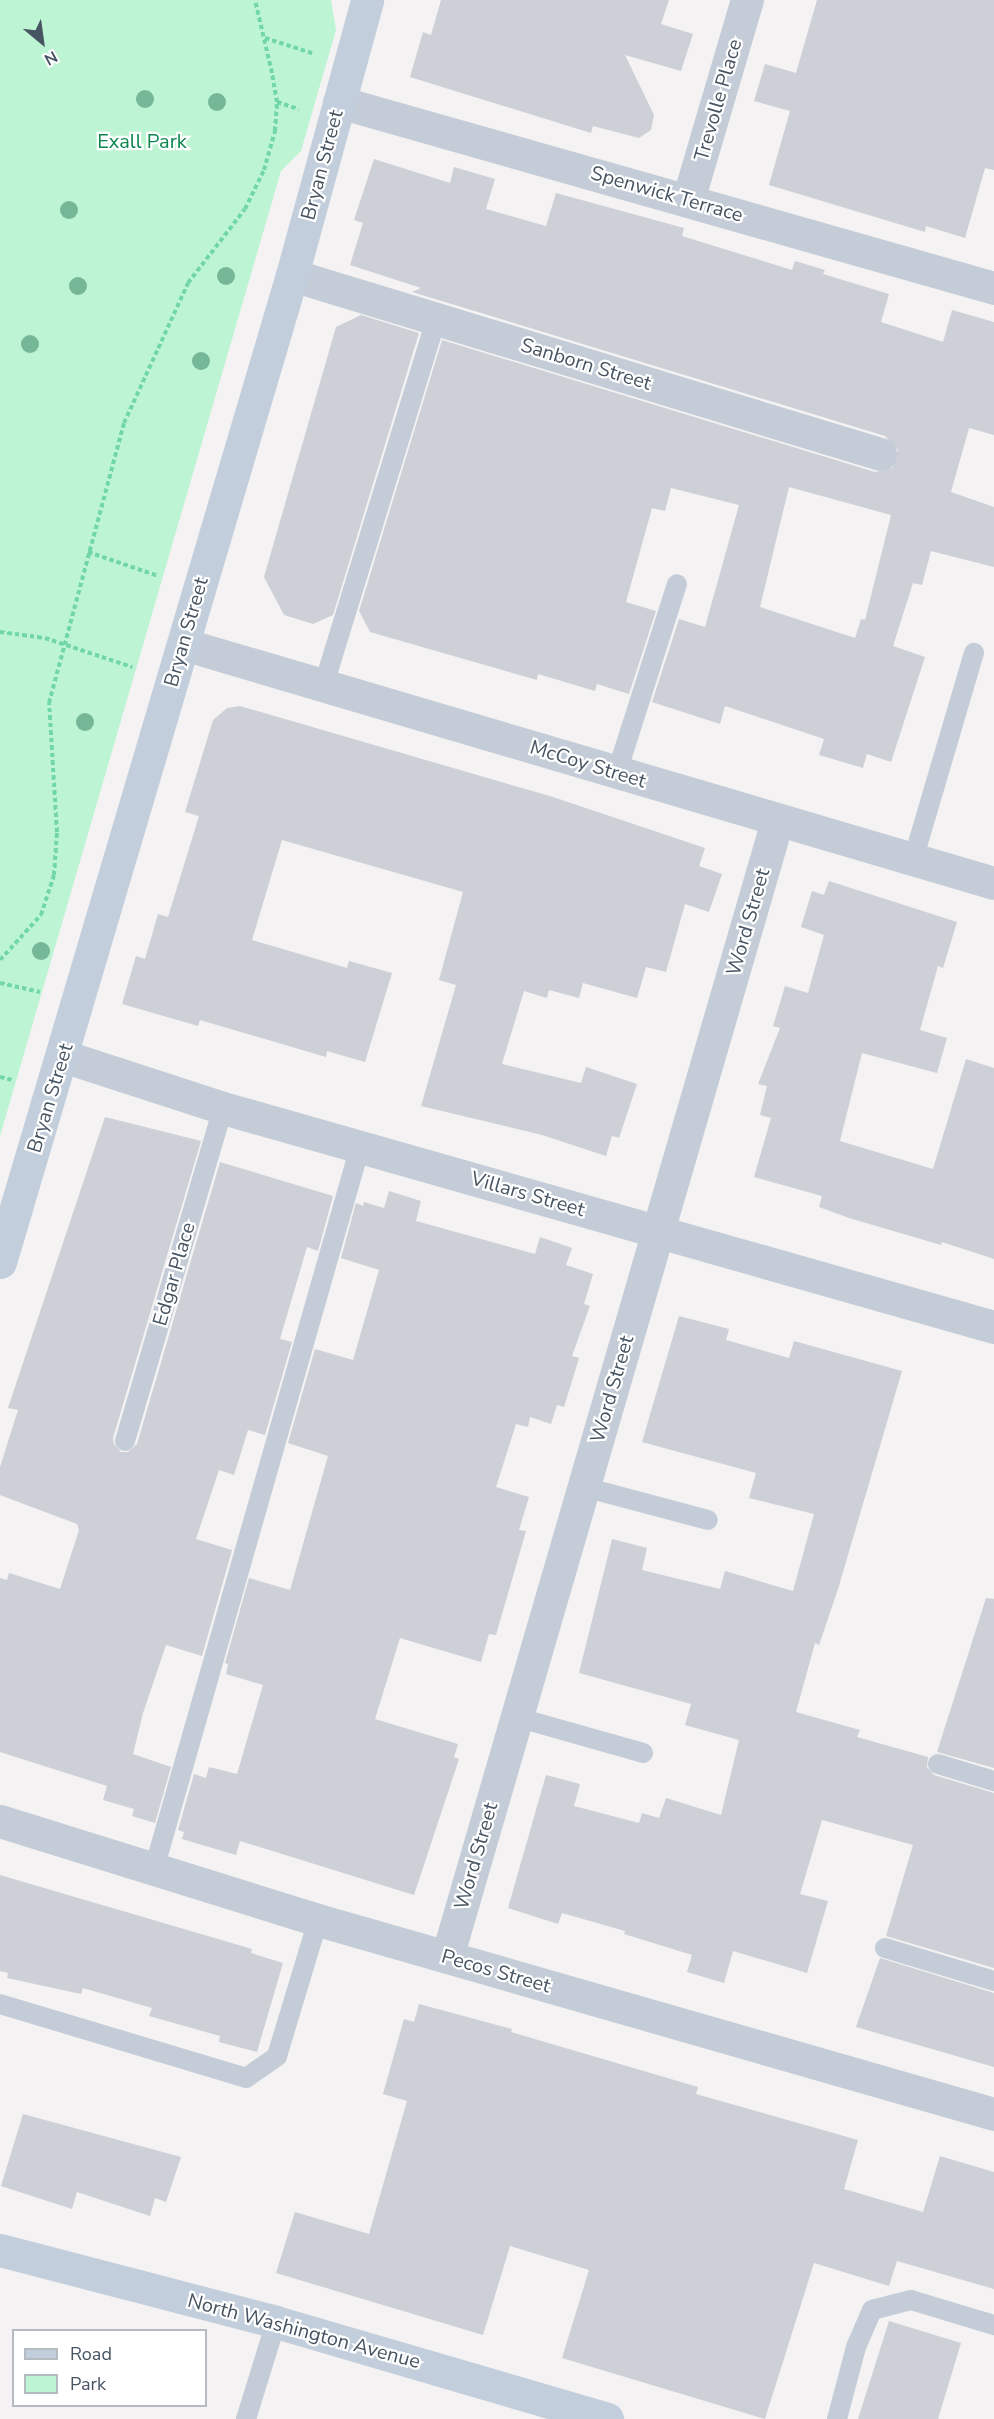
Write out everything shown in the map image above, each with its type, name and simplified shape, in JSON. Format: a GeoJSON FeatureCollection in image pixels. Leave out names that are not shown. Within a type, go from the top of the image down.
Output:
{"type":"FeatureCollection","features":[{"type":"Feature","properties":{"kind":"street","name":"Bryan Street"},"geometry":{"type":"LineString","coordinates":[[0,1262],[63,1056],[292,275],[367,0]]}},
{"type":"Feature","properties":{"kind":"street","name":"Trevolle Place"},"geometry":{"type":"LineString","coordinates":[[688,200],[747,0]]}},
{"type":"Feature","properties":{"kind":"street","name":"Spenwick Terrace"},"geometry":{"type":"LineString","coordinates":[[339,102],[994,288]]}},
{"type":"Feature","properties":{"kind":"street","name":"Sanborn Street"},"geometry":{"type":"LineString","coordinates":[[292,275],[879,454]]}},
{"type":"Feature","properties":{"kind":"street","name":"McCoy Street"},"geometry":{"type":"LineString","coordinates":[[183,644],[324,684],[777,821],[994,883]]}},
{"type":"Feature","properties":{"kind":"street","name":"Word Street"},"geometry":{"type":"LineString","coordinates":[[447,1957],[777,821]]}},
{"type":"Feature","properties":{"kind":"street","name":"Villars Street"},"geometry":{"type":"LineString","coordinates":[[63,1056],[223,1108],[994,1327]]}},
{"type":"Feature","properties":{"kind":"street","name":"Pecos Street"},"geometry":{"type":"LineString","coordinates":[[0,1821],[318,1920],[994,2114]]}},
{"type":"Feature","properties":{"kind":"street","name":"North Washington Avenue"},"geometry":{"type":"LineString","coordinates":[[0,2250],[276,2322],[592,2417]]}},
{"type":"Feature","properties":{"kind":"lane"},"geometry":{"type":"LineString","coordinates":[[324,684],[436,319]]}},
{"type":"Feature","properties":{"kind":"lane"},"geometry":{"type":"LineString","coordinates":[[617,772],[677,584]]}},
{"type":"Feature","properties":{"kind":"lane"},"geometry":{"type":"LineString","coordinates":[[913,860],[974,652]]}},
{"type":"Feature","properties":{"kind":"lane","name":"Edgar Place"},"geometry":{"type":"LineString","coordinates":[[125,1441],[223,1108]]}},
{"type":"Feature","properties":{"kind":"lane"},"geometry":{"type":"LineString","coordinates":[[154,1869],[360,1147]]}},
{"type":"Feature","properties":{"kind":"lane"},"geometry":{"type":"LineString","coordinates":[[584,1487],[708,1520]]}},
{"type":"Feature","properties":{"kind":"lane"},"geometry":{"type":"LineString","coordinates":[[516,1717],[643,1753]]}},
{"type":"Feature","properties":{"kind":"lane"},"geometry":{"type":"LineString","coordinates":[[938,1764],[994,1781]]}},
{"type":"Feature","properties":{"kind":"lane"},"geometry":{"type":"LineString","coordinates":[[0,2004],[246,2078],[277,2056],[318,1920]]}},
{"type":"Feature","properties":{"kind":"lane"},"geometry":{"type":"LineString","coordinates":[[885,1948],[994,1981]]}},
{"type":"Feature","properties":{"kind":"lane"},"geometry":{"type":"LineString","coordinates":[[837,2419],[856,2347],[872,2310],[911,2300],[994,2325]]}},
{"type":"Feature","properties":{"kind":"lane"},"geometry":{"type":"LineString","coordinates":[[246,2419],[276,2322]]}},
{"type":"Feature","properties":{"kind":"path"},"geometry":{"type":"LineString","coordinates":[[0,960],[40,915],[54,874],[57,832],[49,703],[124,423],[141,381],[188,283],[245,209],[264,170],[275,131],[277,102],[255,0]]}},
{"type":"Feature","properties":{"kind":"path"},"geometry":{"type":"LineString","coordinates":[[265,38],[324,57]]}},
{"type":"Feature","properties":{"kind":"path"},"geometry":{"type":"LineString","coordinates":[[277,102],[308,112]]}},
{"type":"Feature","properties":{"kind":"path"},"geometry":{"type":"LineString","coordinates":[[88,552],[158,576]]}},
{"type":"Feature","properties":{"kind":"path"},"geometry":{"type":"LineString","coordinates":[[0,632],[63,644],[132,667]]}},
{"type":"Feature","properties":{"kind":"path"},"geometry":{"type":"LineString","coordinates":[[0,983],[44,993]]}},
{"type":"Feature","properties":{"kind":"path"},"geometry":{"type":"LineString","coordinates":[[0,1077],[12,1080]]}},
{"type":"Feature","properties":{"kind":"green space","name":"Exall Park"},"geometry":{"type":"Polygon","coordinates":[[[0,0],[331,0],[336,30],[301,151],[281,171],[0,1136],[0,0]]]}},
{"type":"Feature","properties":{"kind":"building"},"geometry":{"type":"Polygon","coordinates":[[[441,0],[669,0],[661,24],[693,34],[681,71],[625,55],[654,115],[651,130],[639,138],[593,126],[591,133],[410,77],[423,32],[431,35],[441,0]]]}},
{"type":"Feature","properties":{"kind":"building"},"geometry":{"type":"Polygon","coordinates":[[[817,0],[994,0],[994,170],[985,168],[965,238],[926,226],[925,232],[769,185],[790,111],[754,101],[765,64],[796,73],[817,0]]]}},
{"type":"Feature","properties":{"kind":"building"},"geometry":{"type":"Polygon","coordinates":[[[374,159],[450,183],[454,167],[495,179],[486,209],[546,226],[556,193],[684,228],[682,236],[792,270],[795,261],[825,270],[823,274],[889,294],[881,322],[943,342],[952,310],[994,322],[994,435],[969,428],[951,492],[994,507],[994,567],[931,551],[922,585],[913,583],[893,646],[925,657],[891,762],[867,754],[863,768],[819,755],[824,739],[725,706],[720,724],[652,702],[679,619],[705,627],[739,505],[671,488],[665,511],[652,508],[626,602],[656,611],[629,694],[597,684],[595,691],[538,674],[537,680],[370,632],[359,611],[442,340],[875,472],[892,468],[898,450],[885,436],[412,292],[421,288],[350,265],[363,223],[354,220],[374,159]],[[789,487],[760,607],[855,638],[861,619],[865,620],[891,515],[789,487]]]}},
{"type":"Feature","properties":{"kind":"building"},"geometry":{"type":"Polygon","coordinates":[[[361,315],[419,333],[333,615],[313,624],[284,615],[264,577],[336,327],[361,315]]]}},
{"type":"Feature","properties":{"kind":"building"},"geometry":{"type":"Polygon","coordinates":[[[240,706],[553,797],[705,848],[699,866],[722,874],[709,912],[685,904],[666,972],[646,967],[637,998],[583,983],[579,998],[549,990],[547,998],[524,991],[502,1064],[581,1083],[586,1067],[637,1084],[619,1138],[612,1136],[606,1156],[542,1135],[421,1106],[456,985],[439,980],[463,892],[282,840],[252,940],[347,968],[349,961],[392,973],[365,1062],[327,1051],[326,1057],[200,1020],[198,1026],[122,1004],[136,956],[145,959],[158,914],[168,917],[199,816],[185,812],[213,720],[227,708],[240,706]]]}},
{"type":"Feature","properties":{"kind":"building"},"geometry":{"type":"Polygon","coordinates":[[[829,881],[957,922],[943,968],[938,966],[920,1030],[947,1038],[937,1073],[862,1053],[840,1141],[933,1169],[966,1059],[994,1068],[994,1259],[942,1242],[941,1245],[849,1218],[819,1207],[822,1196],[754,1177],[771,1118],[760,1115],[767,1086],[758,1084],[780,1028],[773,1026],[785,986],[808,993],[824,935],[801,927],[812,891],[824,895],[829,881]]]}},
{"type":"Feature","properties":{"kind":"building"},"geometry":{"type":"Polygon","coordinates":[[[105,1117],[201,1141],[113,1438],[114,1444],[121,1452],[128,1452],[137,1444],[220,1162],[333,1196],[318,1251],[307,1247],[280,1339],[292,1342],[265,1435],[248,1430],[234,1475],[219,1470],[196,1539],[232,1550],[202,1656],[166,1645],[143,1713],[133,1754],[171,1767],[155,1823],[132,1816],[134,1809],[103,1800],[107,1786],[0,1752],[0,1578],[7,1580],[9,1573],[60,1589],[79,1530],[77,1524],[0,1495],[0,1467],[18,1410],[8,1408],[105,1117]]]}},
{"type":"Feature","properties":{"kind":"building"},"geometry":{"type":"Polygon","coordinates":[[[389,1191],[421,1201],[416,1221],[535,1254],[540,1237],[572,1248],[566,1265],[593,1274],[584,1304],[590,1306],[572,1356],[579,1358],[564,1407],[557,1405],[551,1424],[530,1417],[528,1427],[516,1424],[496,1487],[529,1497],[519,1530],[526,1531],[496,1635],[489,1634],[481,1662],[400,1638],[375,1719],[458,1744],[454,1757],[459,1759],[414,1895],[240,1841],[236,1855],[182,1839],[184,1832],[178,1830],[194,1774],[206,1778],[209,1767],[237,1774],[263,1685],[226,1674],[228,1664],[225,1663],[249,1578],[290,1590],[328,1456],[288,1443],[315,1349],[353,1360],[379,1270],[341,1258],[356,1203],[363,1206],[364,1202],[384,1208],[389,1191]]]}},
{"type":"Feature","properties":{"kind":"building"},"geometry":{"type":"Polygon","coordinates":[[[679,1316],[729,1329],[726,1340],[789,1358],[794,1341],[902,1371],[838,1589],[819,1645],[815,1643],[796,1712],[860,1730],[857,1737],[928,1757],[927,1767],[934,1775],[994,1793],[994,1968],[886,1936],[913,1845],[822,1820],[800,1894],[828,1901],[807,1973],[733,1951],[724,1983],[687,1972],[692,1955],[624,1934],[625,1931],[562,1913],[558,1924],[508,1908],[546,1775],[580,1784],[574,1806],[639,1823],[642,1813],[659,1818],[666,1798],[721,1815],[739,1740],[685,1725],[691,1704],[579,1673],[612,1539],[647,1548],[642,1570],[720,1589],[725,1571],[793,1591],[814,1514],[749,1498],[756,1473],[642,1442],[679,1316]]]}},
{"type":"Feature","properties":{"kind":"building"},"geometry":{"type":"Polygon","coordinates":[[[986,1598],[994,1599],[994,1768],[937,1752],[986,1598]]]}},
{"type":"Feature","properties":{"kind":"building"},"geometry":{"type":"Polygon","coordinates":[[[0,1875],[252,1949],[251,1953],[283,1963],[257,2052],[219,2042],[220,2036],[149,2016],[152,2008],[83,1988],[81,1994],[7,1978],[8,1973],[0,1971],[0,1875]]]}},
{"type":"Feature","properties":{"kind":"building"},"geometry":{"type":"Polygon","coordinates":[[[880,1958],[994,1993],[994,2067],[856,2027],[880,1958]]]}},
{"type":"Feature","properties":{"kind":"building"},"geometry":{"type":"Polygon","coordinates":[[[419,2004],[512,2029],[511,2032],[698,2087],[696,2094],[858,2140],[844,2189],[923,2212],[940,2156],[994,2172],[994,2289],[897,2261],[889,2286],[814,2263],[765,2419],[562,2358],[589,2270],[510,2246],[483,2335],[276,2273],[295,2212],[369,2234],[407,2101],[383,2094],[404,2019],[414,2022],[419,2004]]]}},
{"type":"Feature","properties":{"kind":"building"},"geometry":{"type":"Polygon","coordinates":[[[23,2114],[181,2157],[166,2202],[155,2198],[150,2216],[77,2192],[72,2209],[1,2186],[23,2114]]]}},
{"type":"Feature","properties":{"kind":"building"},"geometry":{"type":"Polygon","coordinates":[[[889,2321],[961,2343],[938,2419],[858,2419],[889,2321]]]}}]}
